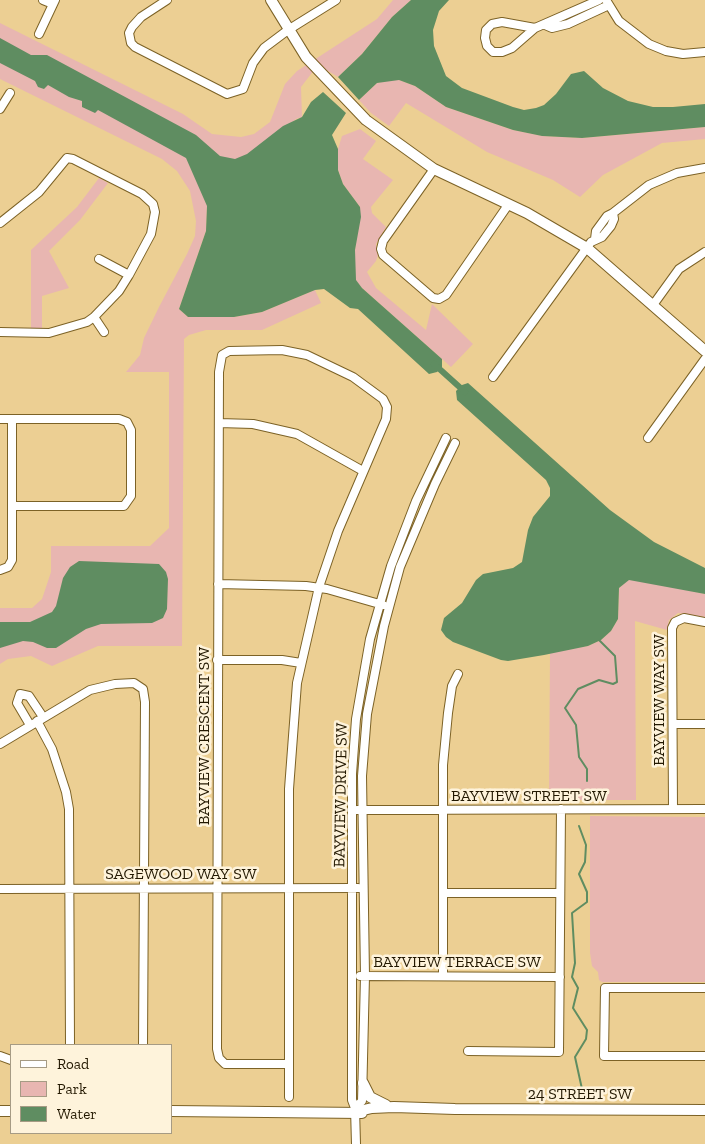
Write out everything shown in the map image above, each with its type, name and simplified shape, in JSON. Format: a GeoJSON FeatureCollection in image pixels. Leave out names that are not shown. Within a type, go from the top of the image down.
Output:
{"type":"FeatureCollection","features":[{"type":"Feature","properties":{"kind":"street"},"geometry":{"type":"LineString","coordinates":[[39,34],[54,2],[43,0]]}},
{"type":"Feature","properties":{"kind":"street"},"geometry":{"type":"LineString","coordinates":[[167,0],[141,17],[132,27],[130,33],[131,43],[135,48],[227,94],[243,89],[264,48],[288,30],[336,0]]}},
{"type":"Feature","properties":{"kind":"street"},"geometry":{"type":"LineString","coordinates":[[271,0],[306,57],[356,111],[434,169],[547,223],[587,248],[705,350]]}},
{"type":"Feature","properties":{"kind":"street"},"geometry":{"type":"LineString","coordinates":[[545,26],[551,20],[567,15],[598,0]]}},
{"type":"Feature","properties":{"kind":"street"},"geometry":{"type":"LineString","coordinates":[[535,28],[512,48],[502,52],[493,52],[487,46],[486,30],[492,24],[502,22],[535,28],[545,26],[552,28],[568,24],[607,3],[619,21],[649,44],[666,51],[683,54],[705,52]]}},
{"type":"Feature","properties":{"kind":"street"},"geometry":{"type":"LineString","coordinates":[[0,110],[10,93]]}},
{"type":"Feature","properties":{"kind":"street"},"geometry":{"type":"LineString","coordinates":[[0,224],[39,192],[63,161],[73,159],[142,194],[153,204],[154,221],[150,234],[129,275],[119,291],[94,317],[87,322],[50,333],[0,332]]}},
{"type":"Feature","properties":{"kind":"street"},"geometry":{"type":"LineString","coordinates":[[493,377],[594,239],[602,220],[613,214],[649,184],[677,173],[705,168]]}},
{"type":"Feature","properties":{"kind":"street"},"geometry":{"type":"LineString","coordinates":[[434,169],[384,241],[381,249],[383,255],[433,298],[439,299],[446,294],[508,205]]}},
{"type":"Feature","properties":{"kind":"street"},"geometry":{"type":"LineString","coordinates":[[654,305],[679,270],[705,252]]}},
{"type":"Feature","properties":{"kind":"street"},"geometry":{"type":"LineString","coordinates":[[99,259],[129,275]]}},
{"type":"Feature","properties":{"kind":"street"},"geometry":{"type":"LineString","coordinates":[[94,317],[104,332]]}},
{"type":"Feature","properties":{"kind":"street","name":"BAYVIEW CRESCENT SW"},"geometry":{"type":"LineString","coordinates":[[289,1064],[225,1064],[219,1058],[217,888],[218,584],[219,366],[222,355],[226,353],[282,350],[307,355],[353,377],[386,402],[386,420],[363,470]]}},
{"type":"Feature","properties":{"kind":"street"},"geometry":{"type":"LineString","coordinates":[[648,438],[705,359]]}},
{"type":"Feature","properties":{"kind":"street"},"geometry":{"type":"LineString","coordinates":[[0,420],[119,419],[126,422],[131,430],[131,496],[124,506],[13,506]]}},
{"type":"Feature","properties":{"kind":"street"},"geometry":{"type":"LineString","coordinates":[[0,570],[8,567],[12,560],[12,420]]}},
{"type":"Feature","properties":{"kind":"street"},"geometry":{"type":"LineString","coordinates":[[219,423],[253,424],[297,434],[363,470],[338,531],[319,587],[300,663],[290,763],[290,1096]]}},
{"type":"Feature","properties":{"kind":"street","name":"BAYVIEW DRIVE SW"},"geometry":{"type":"LineString","coordinates":[[355,1110],[352,1100],[354,976],[353,757],[356,719],[364,666],[391,566],[416,501],[446,438]]}},
{"type":"Feature","properties":{"kind":"street","name":"BAYVIEW DRIVE SW"},"geometry":{"type":"LineString","coordinates":[[355,1110],[362,1101],[363,1083],[362,810],[366,714],[388,607],[413,534],[455,443]]}},
{"type":"Feature","properties":{"kind":"street"},"geometry":{"type":"LineString","coordinates":[[218,584],[278,584],[319,587],[388,607]]}},
{"type":"Feature","properties":{"kind":"street","name":"BAYVIEW WAY SW"},"geometry":{"type":"LineString","coordinates":[[673,809],[672,628],[675,622],[684,618],[705,622]]}},
{"type":"Feature","properties":{"kind":"street"},"geometry":{"type":"LineString","coordinates":[[218,660],[274,660],[300,663]]}},
{"type":"Feature","properties":{"kind":"street"},"geometry":{"type":"LineString","coordinates":[[443,976],[443,765],[452,686],[458,674]]}},
{"type":"Feature","properties":{"kind":"street"},"geometry":{"type":"LineString","coordinates":[[0,744],[81,695],[102,687],[134,683],[143,689],[145,702],[143,1044]]}},
{"type":"Feature","properties":{"kind":"street"},"geometry":{"type":"LineString","coordinates":[[37,721],[52,748],[66,792],[70,826],[70,1044]]}},
{"type":"Feature","properties":{"kind":"street"},"geometry":{"type":"LineString","coordinates":[[673,724],[705,724]]}},
{"type":"Feature","properties":{"kind":"street"},"geometry":{"type":"LineString","coordinates":[[468,1051],[559,1052],[561,809]]}},
{"type":"Feature","properties":{"kind":"street","name":"BAYVIEW STREET SW"},"geometry":{"type":"LineString","coordinates":[[353,810],[705,809]]}},
{"type":"Feature","properties":{"kind":"street","name":"SAGEWOOD WAY SW"},"geometry":{"type":"LineString","coordinates":[[0,889],[363,888]]}},
{"type":"Feature","properties":{"kind":"street"},"geometry":{"type":"LineString","coordinates":[[443,893],[560,893]]}},
{"type":"Feature","properties":{"kind":"street","name":"BAYVIEW TERRACE SW"},"geometry":{"type":"LineString","coordinates":[[354,976],[560,977]]}},
{"type":"Feature","properties":{"kind":"street"},"geometry":{"type":"LineString","coordinates":[[705,988],[605,988],[604,1056],[705,1056]]}},
{"type":"Feature","properties":{"kind":"street"},"geometry":{"type":"LineString","coordinates":[[363,1083],[370,1097],[380,1104],[394,1107]]}},
{"type":"Feature","properties":{"kind":"street","name":"24 STREET SW"},"geometry":{"type":"LineString","coordinates":[[172,1111],[355,1110],[394,1107],[705,1110]]}},
{"type":"Feature","properties":{"kind":"street","name":"24 STREET SW"},"geometry":{"type":"LineString","coordinates":[[355,1110],[370,1115],[455,1109]]}},
{"type":"Feature","properties":{"kind":"street"},"geometry":{"type":"LineString","coordinates":[[355,1110],[356,1144]]}},
{"type":"Feature","properties":{"kind":"green space"},"geometry":{"type":"Polygon","coordinates":[[[393,0],[411,0],[392,17],[362,54],[338,77],[318,65],[301,87],[302,117],[296,119],[207,206],[206,231],[179,309],[188,317],[234,317],[262,312],[315,290],[321,303],[262,330],[206,330],[189,335],[184,339],[182,646],[98,646],[52,666],[31,656],[8,659],[0,664],[0,608],[32,608],[42,599],[51,572],[51,546],[150,546],[169,528],[169,372],[126,372],[140,355],[144,338],[187,254],[195,236],[196,221],[190,191],[177,171],[162,159],[0,79],[0,23],[183,114],[212,134],[241,137],[254,134],[270,122],[285,84],[297,71],[377,19],[393,0]]]}},
{"type":"Feature","properties":{"kind":"green space"},"geometry":{"type":"Polygon","coordinates":[[[399,80],[415,86],[446,107],[513,130],[543,136],[582,138],[705,127],[705,139],[662,143],[603,175],[580,197],[553,180],[487,152],[406,103],[389,126],[371,113],[359,100],[377,83],[399,80]]]}},
{"type":"Feature","properties":{"kind":"green space"},"geometry":{"type":"Polygon","coordinates":[[[360,129],[376,141],[363,159],[393,180],[371,207],[372,213],[386,227],[376,244],[378,255],[376,261],[367,272],[376,288],[426,330],[432,304],[473,344],[451,367],[355,280],[355,250],[360,207],[343,184],[338,170],[338,149],[342,136],[360,129]]]}},
{"type":"Feature","properties":{"kind":"green space"},"geometry":{"type":"Polygon","coordinates":[[[99,178],[108,183],[80,220],[49,251],[69,288],[42,296],[42,328],[31,328],[31,250],[77,207],[99,178]]]}},
{"type":"Feature","properties":{"kind":"green space"},"geometry":{"type":"Polygon","coordinates":[[[637,579],[705,594],[705,617],[678,613],[669,620],[667,630],[635,621],[636,800],[549,800],[550,652],[588,646],[601,640],[611,631],[618,619],[619,588],[628,580],[637,579]]]}},
{"type":"Feature","properties":{"kind":"green space"},"geometry":{"type":"Polygon","coordinates":[[[590,816],[705,817],[705,982],[602,982],[599,980],[598,972],[592,966],[590,953],[590,816]]]}},
{"type":"Feature","properties":{"kind":"water"},"geometry":{"type":"Polygon","coordinates":[[[411,0],[449,0],[439,11],[433,30],[434,46],[446,76],[462,88],[524,110],[544,105],[556,94],[571,74],[584,71],[603,88],[628,101],[653,107],[705,104],[705,127],[582,138],[542,136],[513,130],[446,107],[415,86],[399,80],[377,83],[359,100],[338,77],[362,54],[392,17],[411,0]]]}},
{"type":"Feature","properties":{"kind":"water"},"geometry":{"type":"Polygon","coordinates":[[[0,38],[31,55],[47,55],[196,135],[220,156],[235,159],[247,154],[283,126],[302,117],[311,102],[323,92],[346,113],[332,135],[338,149],[338,170],[343,184],[360,207],[361,217],[355,250],[356,280],[362,288],[442,359],[442,367],[437,372],[429,374],[358,309],[350,308],[324,289],[315,290],[262,312],[234,317],[188,317],[179,309],[206,231],[207,206],[186,158],[98,110],[95,113],[82,107],[82,101],[69,97],[48,85],[44,89],[38,87],[35,81],[0,63],[0,38]]]}},
{"type":"Feature","properties":{"kind":"water"},"geometry":{"type":"Polygon","coordinates":[[[468,383],[610,510],[654,542],[705,568],[705,594],[629,580],[619,588],[618,619],[611,631],[601,640],[588,646],[508,661],[453,642],[446,637],[441,630],[444,618],[462,603],[476,580],[483,574],[513,568],[522,562],[528,530],[533,517],[550,496],[550,488],[546,480],[457,400],[456,391],[462,385],[468,383]]]}},
{"type":"Feature","properties":{"kind":"water"},"geometry":{"type":"Polygon","coordinates":[[[79,561],[159,564],[166,572],[168,579],[167,609],[163,618],[152,623],[101,624],[86,629],[56,648],[47,648],[33,642],[23,641],[0,648],[0,622],[30,622],[52,612],[56,606],[63,578],[70,567],[79,561]]]}},
{"type":"Feature","properties":{"kind":"waterway"},"geometry":{"type":"LineString","coordinates":[[434,364],[465,392]]}},
{"type":"Feature","properties":{"kind":"waterway"},"geometry":{"type":"LineString","coordinates":[[587,781],[587,769],[579,757],[576,725],[565,708],[578,689],[599,680],[613,684],[617,682],[615,656],[599,640]]}},
{"type":"Feature","properties":{"kind":"waterway"},"geometry":{"type":"LineString","coordinates":[[579,826],[586,845],[585,862],[579,874],[587,892],[587,902],[572,913],[575,963],[572,977],[578,988],[573,1008],[587,1030],[586,1039],[575,1057],[582,1089]]}}]}
